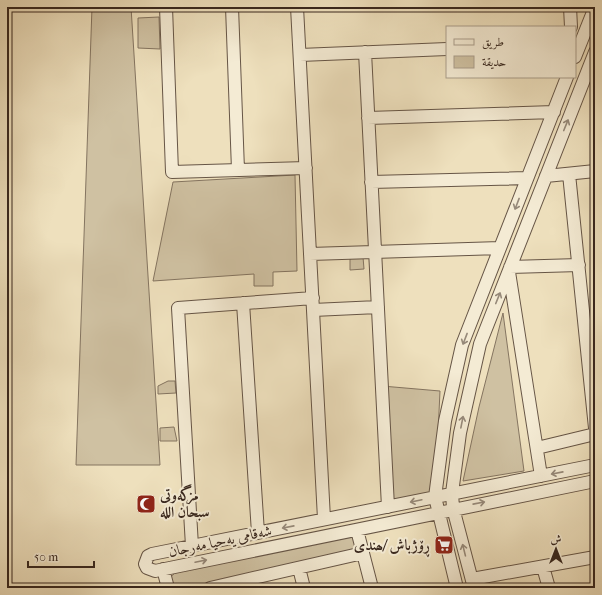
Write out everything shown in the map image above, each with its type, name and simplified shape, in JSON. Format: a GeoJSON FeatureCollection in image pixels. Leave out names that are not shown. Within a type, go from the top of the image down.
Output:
{"type":"FeatureCollection","features":[{"type":"Feature","properties":{"kind":"street"},"geometry":{"type":"LineString","coordinates":[[166,7],[172,172],[306,168]]}},
{"type":"Feature","properties":{"kind":"street"},"geometry":{"type":"LineString","coordinates":[[232,7],[238,170]]}},
{"type":"Feature","properties":{"kind":"street"},"geometry":{"type":"LineString","coordinates":[[297,7],[324,519]]}},
{"type":"Feature","properties":{"kind":"street"},"geometry":{"type":"LineString","coordinates":[[570,7],[571,26]]}},
{"type":"Feature","properties":{"kind":"street"},"geometry":{"type":"LineString","coordinates":[[578,43],[595,7]]}},
{"type":"Feature","properties":{"kind":"street"},"geometry":{"type":"LineString","coordinates":[[300,56],[446,49]]}},
{"type":"Feature","properties":{"kind":"street"},"geometry":{"type":"LineString","coordinates":[[365,52],[388,507]]}},
{"type":"Feature","properties":{"kind":"street"},"geometry":{"type":"LineString","coordinates":[[595,52],[480,344],[465,403],[452,488],[453,508],[473,584],[543,567],[595,557]]}},
{"type":"Feature","properties":{"kind":"street"},"geometry":{"type":"LineString","coordinates":[[457,588],[435,497],[444,421],[462,345],[567,78]]}},
{"type":"Feature","properties":{"kind":"street"},"geometry":{"type":"LineString","coordinates":[[368,118],[554,112]]}},
{"type":"Feature","properties":{"kind":"street"},"geometry":{"type":"LineString","coordinates":[[543,138],[558,145]]}},
{"type":"Feature","properties":{"kind":"street"},"geometry":{"type":"LineString","coordinates":[[546,176],[595,171]]}},
{"type":"Feature","properties":{"kind":"street"},"geometry":{"type":"LineString","coordinates":[[569,174],[578,265],[592,367],[595,428]]}},
{"type":"Feature","properties":{"kind":"street"},"geometry":{"type":"LineString","coordinates":[[372,182],[527,178]]}},
{"type":"Feature","properties":{"kind":"street"},"geometry":{"type":"LineString","coordinates":[[310,254],[500,248]]}},
{"type":"Feature","properties":{"kind":"street"},"geometry":{"type":"LineString","coordinates":[[509,269],[578,265]]}},
{"type":"Feature","properties":{"kind":"street"},"geometry":{"type":"LineString","coordinates":[[509,269],[541,476]]}},
{"type":"Feature","properties":{"kind":"street"},"geometry":{"type":"LineString","coordinates":[[192,546],[178,308],[243,303],[378,307]]}},
{"type":"Feature","properties":{"kind":"street"},"geometry":{"type":"LineString","coordinates":[[243,303],[258,532]]}},
{"type":"Feature","properties":{"kind":"street"},"geometry":{"type":"LineString","coordinates":[[536,448],[595,434]]}},
{"type":"Feature","properties":{"kind":"street","name":"شەقامی یەحیا مەرجان"},"geometry":{"type":"LineString","coordinates":[[595,465],[541,476],[452,488],[435,497],[152,554],[146,559],[147,568],[150,571],[163,569],[357,530],[453,508],[595,481]]}},
{"type":"Feature","properties":{"kind":"street"},"geometry":{"type":"LineString","coordinates":[[437,481],[452,488]]}},
{"type":"Feature","properties":{"kind":"street"},"geometry":{"type":"LineString","coordinates":[[441,525],[456,521]]}},
{"type":"Feature","properties":{"kind":"street"},"geometry":{"type":"LineString","coordinates":[[357,530],[372,588]]}},
{"type":"Feature","properties":{"kind":"street"},"geometry":{"type":"LineString","coordinates":[[210,588],[363,553]]}},
{"type":"Feature","properties":{"kind":"street"},"geometry":{"type":"LineString","coordinates":[[543,567],[549,588]]}},
{"type":"Feature","properties":{"kind":"street"},"geometry":{"type":"LineString","coordinates":[[299,568],[304,588]]}},
{"type":"Feature","properties":{"kind":"street"},"geometry":{"type":"LineString","coordinates":[[163,569],[168,588]]}},
{"type":"Feature","properties":{"kind":"green space"},"geometry":{"type":"Polygon","coordinates":[[[92,7],[131,7],[160,465],[76,465],[92,7]]]}},
{"type":"Feature","properties":{"kind":"green space"},"geometry":{"type":"Polygon","coordinates":[[[159,17],[160,49],[138,48],[138,18],[159,17]]]}},
{"type":"Feature","properties":{"kind":"green space"},"geometry":{"type":"Polygon","coordinates":[[[295,175],[297,271],[273,272],[273,286],[254,286],[254,274],[153,281],[173,182],[295,175]]]}},
{"type":"Feature","properties":{"kind":"green space"},"geometry":{"type":"Polygon","coordinates":[[[350,257],[363,257],[364,269],[350,270],[350,257]]]}},
{"type":"Feature","properties":{"kind":"green space"},"geometry":{"type":"Polygon","coordinates":[[[503,313],[524,471],[463,481],[479,407],[503,313]]]}},
{"type":"Feature","properties":{"kind":"green space"},"geometry":{"type":"Polygon","coordinates":[[[168,381],[175,381],[176,393],[158,394],[158,386],[168,381]]]}},
{"type":"Feature","properties":{"kind":"green space"},"geometry":{"type":"Polygon","coordinates":[[[382,386],[440,391],[435,497],[388,507],[382,386]]]}},
{"type":"Feature","properties":{"kind":"green space"},"geometry":{"type":"Polygon","coordinates":[[[174,427],[177,441],[160,441],[160,428],[174,427]]]}},
{"type":"Feature","properties":{"kind":"green space"},"geometry":{"type":"Polygon","coordinates":[[[357,530],[363,553],[210,588],[168,588],[166,581],[175,573],[275,546],[357,530]]]}},
{"type":"Feature","properties":{"kind":"place","name":"مزگەوتی سبحان اللە"},"geometry":{"type":"Point","coordinates":[146,504]}},
{"type":"Feature","properties":{"kind":"place","name":"ڕۆژباش /ھندی"},"geometry":{"type":"Point","coordinates":[444,545]}}]}
